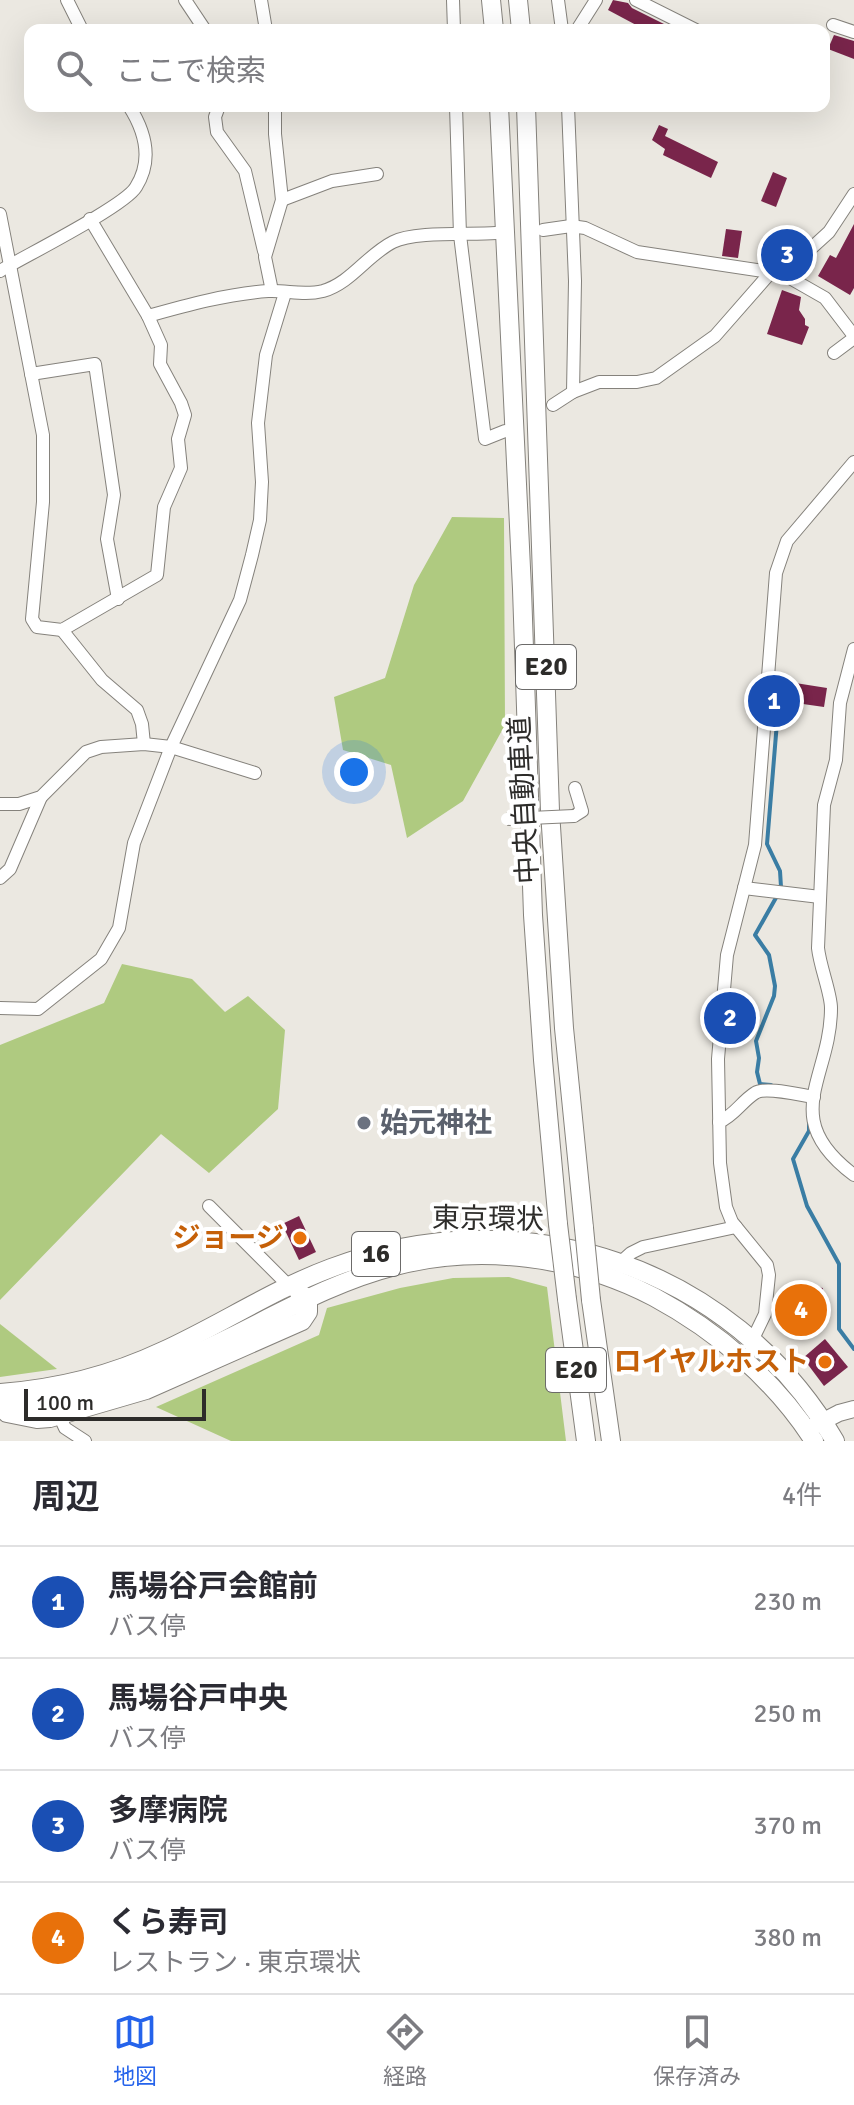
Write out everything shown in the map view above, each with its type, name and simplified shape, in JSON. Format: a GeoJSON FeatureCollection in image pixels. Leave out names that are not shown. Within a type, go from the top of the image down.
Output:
{"type":"FeatureCollection","features":[{"type":"Feature","properties":{"kind":"highway"},"geometry":{"type":"LineString","coordinates":[[491,0],[493,24]]}},
{"type":"Feature","properties":{"kind":"highway"},"geometry":{"type":"LineString","coordinates":[[518,0],[520,24]]}},
{"type":"Feature","properties":{"kind":"highway","name":"中央自動車道"},"geometry":{"type":"LineString","coordinates":[[499,112],[533,915],[558,1224],[586,1441]]}},
{"type":"Feature","properties":{"kind":"highway","name":"中央自動車道"},"geometry":{"type":"LineString","coordinates":[[526,112],[550,811],[564,1028],[591,1300],[611,1441]]}},
{"type":"Feature","properties":{"kind":"highway","name":"東京環状"},"geometry":{"type":"LineString","coordinates":[[0,1393],[71,1383],[122,1368],[182,1342],[289,1286],[338,1265],[369,1256],[449,1242],[528,1243],[621,1262],[663,1279],[693,1296],[753,1341],[791,1379],[814,1431]]}},
{"type":"Feature","properties":{"kind":"highway","name":"東京環状"},"geometry":{"type":"LineString","coordinates":[[0,1410],[56,1401],[115,1386],[212,1346],[308,1298],[370,1273],[408,1263],[475,1256],[530,1259],[593,1272],[645,1293],[693,1320],[740,1356],[814,1431],[835,1441]]}},
{"type":"Feature","properties":{"kind":"highway"},"geometry":{"type":"LineString","coordinates":[[0,1410],[37,1419],[93,1408],[146,1390],[278,1330],[289,1328],[304,1318],[309,1309],[308,1298],[289,1286]]}},
{"type":"Feature","properties":{"kind":"highway"},"geometry":{"type":"LineString","coordinates":[[278,1330],[289,1319],[289,1286]]}},
{"type":"Feature","properties":{"kind":"main road"},"geometry":{"type":"LineString","coordinates":[[814,1431],[854,1409]]}},
{"type":"Feature","properties":{"kind":"street"},"geometry":{"type":"LineString","coordinates":[[67,0],[79,24]]}},
{"type":"Feature","properties":{"kind":"street"},"geometry":{"type":"LineString","coordinates":[[185,0],[201,24]]}},
{"type":"Feature","properties":{"kind":"street"},"geometry":{"type":"LineString","coordinates":[[261,0],[265,24]]}},
{"type":"Feature","properties":{"kind":"street"},"geometry":{"type":"LineString","coordinates":[[453,0],[454,24]]}},
{"type":"Feature","properties":{"kind":"street"},"geometry":{"type":"LineString","coordinates":[[558,0],[561,24]]}},
{"type":"Feature","properties":{"kind":"street"},"geometry":{"type":"LineString","coordinates":[[581,24],[596,0]]}},
{"type":"Feature","properties":{"kind":"street"},"geometry":{"type":"LineString","coordinates":[[636,0],[684,24]]}},
{"type":"Feature","properties":{"kind":"street"},"geometry":{"type":"LineString","coordinates":[[833,25],[854,32]]}},
{"type":"Feature","properties":{"kind":"street"},"geometry":{"type":"LineString","coordinates":[[5,268],[130,194],[140,179],[146,150],[133,112]]}},
{"type":"Feature","properties":{"kind":"street"},"geometry":{"type":"LineString","coordinates":[[0,1008],[38,1009],[101,959],[119,928],[134,843],[171,747],[240,600],[252,555],[260,520],[262,482],[258,423],[278,292],[265,257],[245,171],[217,132],[217,112]]}},
{"type":"Feature","properties":{"kind":"street"},"geometry":{"type":"LineString","coordinates":[[265,257],[282,200],[275,112]]}},
{"type":"Feature","properties":{"kind":"street"},"geometry":{"type":"LineString","coordinates":[[456,112],[460,235],[485,439],[505,431]]}},
{"type":"Feature","properties":{"kind":"street"},"geometry":{"type":"LineString","coordinates":[[568,112],[575,281],[573,392]]}},
{"type":"Feature","properties":{"kind":"street"},"geometry":{"type":"LineString","coordinates":[[282,200],[332,181],[377,174]]}},
{"type":"Feature","properties":{"kind":"street"},"geometry":{"type":"LineString","coordinates":[[553,405],[573,392],[599,382],[637,382],[656,378],[715,336],[778,272],[829,232],[854,194]]}},
{"type":"Feature","properties":{"kind":"street"},"geometry":{"type":"LineString","coordinates":[[0,214],[5,268],[43,435],[45,477],[32,619],[37,627],[62,630],[157,575],[164,507],[181,468],[178,439],[185,415],[160,364],[161,345],[148,316],[90,219]]}},
{"type":"Feature","properties":{"kind":"street"},"geometry":{"type":"LineString","coordinates":[[543,230],[571,226],[585,228],[637,252],[778,272],[825,298],[854,337],[834,353]]}},
{"type":"Feature","properties":{"kind":"street"},"geometry":{"type":"LineString","coordinates":[[148,316],[199,302],[278,292],[300,295],[332,287],[383,247],[401,238],[496,233]]}},
{"type":"Feature","properties":{"kind":"street"},"geometry":{"type":"LineString","coordinates":[[31,374],[95,364],[114,495],[107,539],[118,599]]}},
{"type":"Feature","properties":{"kind":"street"},"geometry":{"type":"LineString","coordinates":[[740,1356],[753,1341],[765,1314],[769,1275],[767,1265],[757,1250],[729,1215],[725,1198],[718,1059],[727,955],[755,845],[776,573],[787,541],[854,462]]}},
{"type":"Feature","properties":{"kind":"street"},"geometry":{"type":"LineString","coordinates":[[62,630],[102,680],[137,710],[144,744]]}},
{"type":"Feature","properties":{"kind":"street"},"geometry":{"type":"LineString","coordinates":[[854,649],[840,703],[836,760],[824,805],[818,948],[820,967],[832,1006],[814,1097],[815,1131],[819,1139],[836,1161],[854,1175]]}},
{"type":"Feature","properties":{"kind":"street"},"geometry":{"type":"LineString","coordinates":[[0,878],[10,869],[41,797],[86,752],[101,747],[144,744],[171,747],[255,773]]}},
{"type":"Feature","properties":{"kind":"street"},"geometry":{"type":"LineString","coordinates":[[507,819],[574,816],[582,811],[575,788]]}},
{"type":"Feature","properties":{"kind":"street"},"geometry":{"type":"LineString","coordinates":[[0,804],[19,804],[41,797]]}},
{"type":"Feature","properties":{"kind":"street"},"geometry":{"type":"LineString","coordinates":[[744,888],[820,897]]}},
{"type":"Feature","properties":{"kind":"street"},"geometry":{"type":"LineString","coordinates":[[719,1122],[729,1118],[756,1092],[764,1090],[814,1097]]}},
{"type":"Feature","properties":{"kind":"street"},"geometry":{"type":"LineString","coordinates":[[209,1206],[289,1286]]}},
{"type":"Feature","properties":{"kind":"street"},"geometry":{"type":"LineString","coordinates":[[621,1262],[643,1247],[736,1227]]}},
{"type":"Feature","properties":{"kind":"street"},"geometry":{"type":"LineString","coordinates":[[59,1415],[61,1424],[85,1441]]}},
{"type":"Feature","properties":{"kind":"green space"},"geometry":{"type":"Polygon","coordinates":[[[452,517],[504,518],[505,725],[463,801],[407,838],[391,765],[343,750],[334,697],[385,678],[414,585],[452,517]]]}},
{"type":"Feature","properties":{"kind":"green space"},"geometry":{"type":"Polygon","coordinates":[[[122,964],[192,979],[225,1012],[248,996],[285,1030],[278,1109],[209,1173],[161,1134],[0,1300],[0,1045],[104,1003],[122,964]]]}},
{"type":"Feature","properties":{"kind":"green space"},"geometry":{"type":"Polygon","coordinates":[[[509,1277],[547,1287],[566,1441],[231,1441],[156,1407],[319,1335],[327,1308],[400,1288],[453,1278],[509,1277]]]}},
{"type":"Feature","properties":{"kind":"green space"},"geometry":{"type":"Polygon","coordinates":[[[0,1324],[57,1369],[0,1377],[0,1324]]]}},
{"type":"Feature","properties":{"kind":"building"},"geometry":{"type":"Polygon","coordinates":[[[613,0],[628,3],[664,24],[634,24],[608,10],[613,0]]]}},
{"type":"Feature","properties":{"kind":"building"},"geometry":{"type":"Polygon","coordinates":[[[834,35],[854,41],[854,59],[830,50],[834,35]]]}},
{"type":"Feature","properties":{"kind":"building"},"geometry":{"type":"Polygon","coordinates":[[[659,125],[668,129],[665,136],[718,162],[711,178],[663,155],[665,149],[652,140],[659,125]]]}},
{"type":"Feature","properties":{"kind":"building"},"geometry":{"type":"Polygon","coordinates":[[[773,172],[787,178],[776,207],[761,201],[773,172]]]}},
{"type":"Feature","properties":{"kind":"building"},"geometry":{"type":"Polygon","coordinates":[[[854,224],[854,288],[850,295],[818,276],[830,255],[836,258],[854,224]]]}},
{"type":"Feature","properties":{"kind":"building"},"geometry":{"type":"Polygon","coordinates":[[[726,229],[742,231],[738,258],[722,256],[726,229]]]}},
{"type":"Feature","properties":{"kind":"building"},"geometry":{"type":"Polygon","coordinates":[[[782,290],[801,297],[799,310],[805,325],[809,327],[802,345],[767,334],[782,290]]]}},
{"type":"Feature","properties":{"kind":"building"},"geometry":{"type":"Polygon","coordinates":[[[789,682],[827,688],[824,707],[789,702],[789,682]]]}},
{"type":"Feature","properties":{"kind":"building"},"geometry":{"type":"Polygon","coordinates":[[[299,1216],[316,1252],[299,1260],[282,1224],[299,1216]]]}},
{"type":"Feature","properties":{"kind":"building"},"geometry":{"type":"Polygon","coordinates":[[[808,1286],[823,1288],[816,1334],[780,1329],[786,1288],[807,1292],[808,1286]]]}},
{"type":"Feature","properties":{"kind":"building","name":"ロイヤルホスト"},"geometry":{"type":"Polygon","coordinates":[[[825,1339],[848,1367],[824,1386],[803,1358],[825,1339]]]}},
{"type":"Feature","properties":{"kind":"waterway"},"geometry":{"type":"LineString","coordinates":[[778,710],[767,844],[780,871],[781,887]]}},
{"type":"Feature","properties":{"kind":"waterway"},"geometry":{"type":"LineString","coordinates":[[771,1085],[760,1084],[756,1041],[775,986],[769,955],[755,935],[777,896]]}},
{"type":"Feature","properties":{"kind":"waterway"},"geometry":{"type":"LineString","coordinates":[[809,1119],[809,1131],[793,1159],[807,1206],[839,1264],[839,1329],[854,1349]]}},
{"type":"Feature","properties":{"kind":"place","name":"多摩病院"},"geometry":{"type":"Point","coordinates":[787,255]}},
{"type":"Feature","properties":{"kind":"place","name":"馬場谷戸会館前"},"geometry":{"type":"Point","coordinates":[774,701]}},
{"type":"Feature","properties":{"kind":"place","name":"馬場谷戸中央"},"geometry":{"type":"Point","coordinates":[730,1018]}},
{"type":"Feature","properties":{"kind":"place","name":"始元神社"},"geometry":{"type":"Point","coordinates":[364,1123]}},
{"type":"Feature","properties":{"kind":"place","name":"ジョージ"},"geometry":{"type":"Point","coordinates":[300,1238]}},
{"type":"Feature","properties":{"kind":"place","name":"くら寿司"},"geometry":{"type":"Point","coordinates":[801,1310]}},
{"type":"Feature","properties":{"kind":"place","name":"ロイヤルホスト"},"geometry":{"type":"Point","coordinates":[825,1362]}}]}
